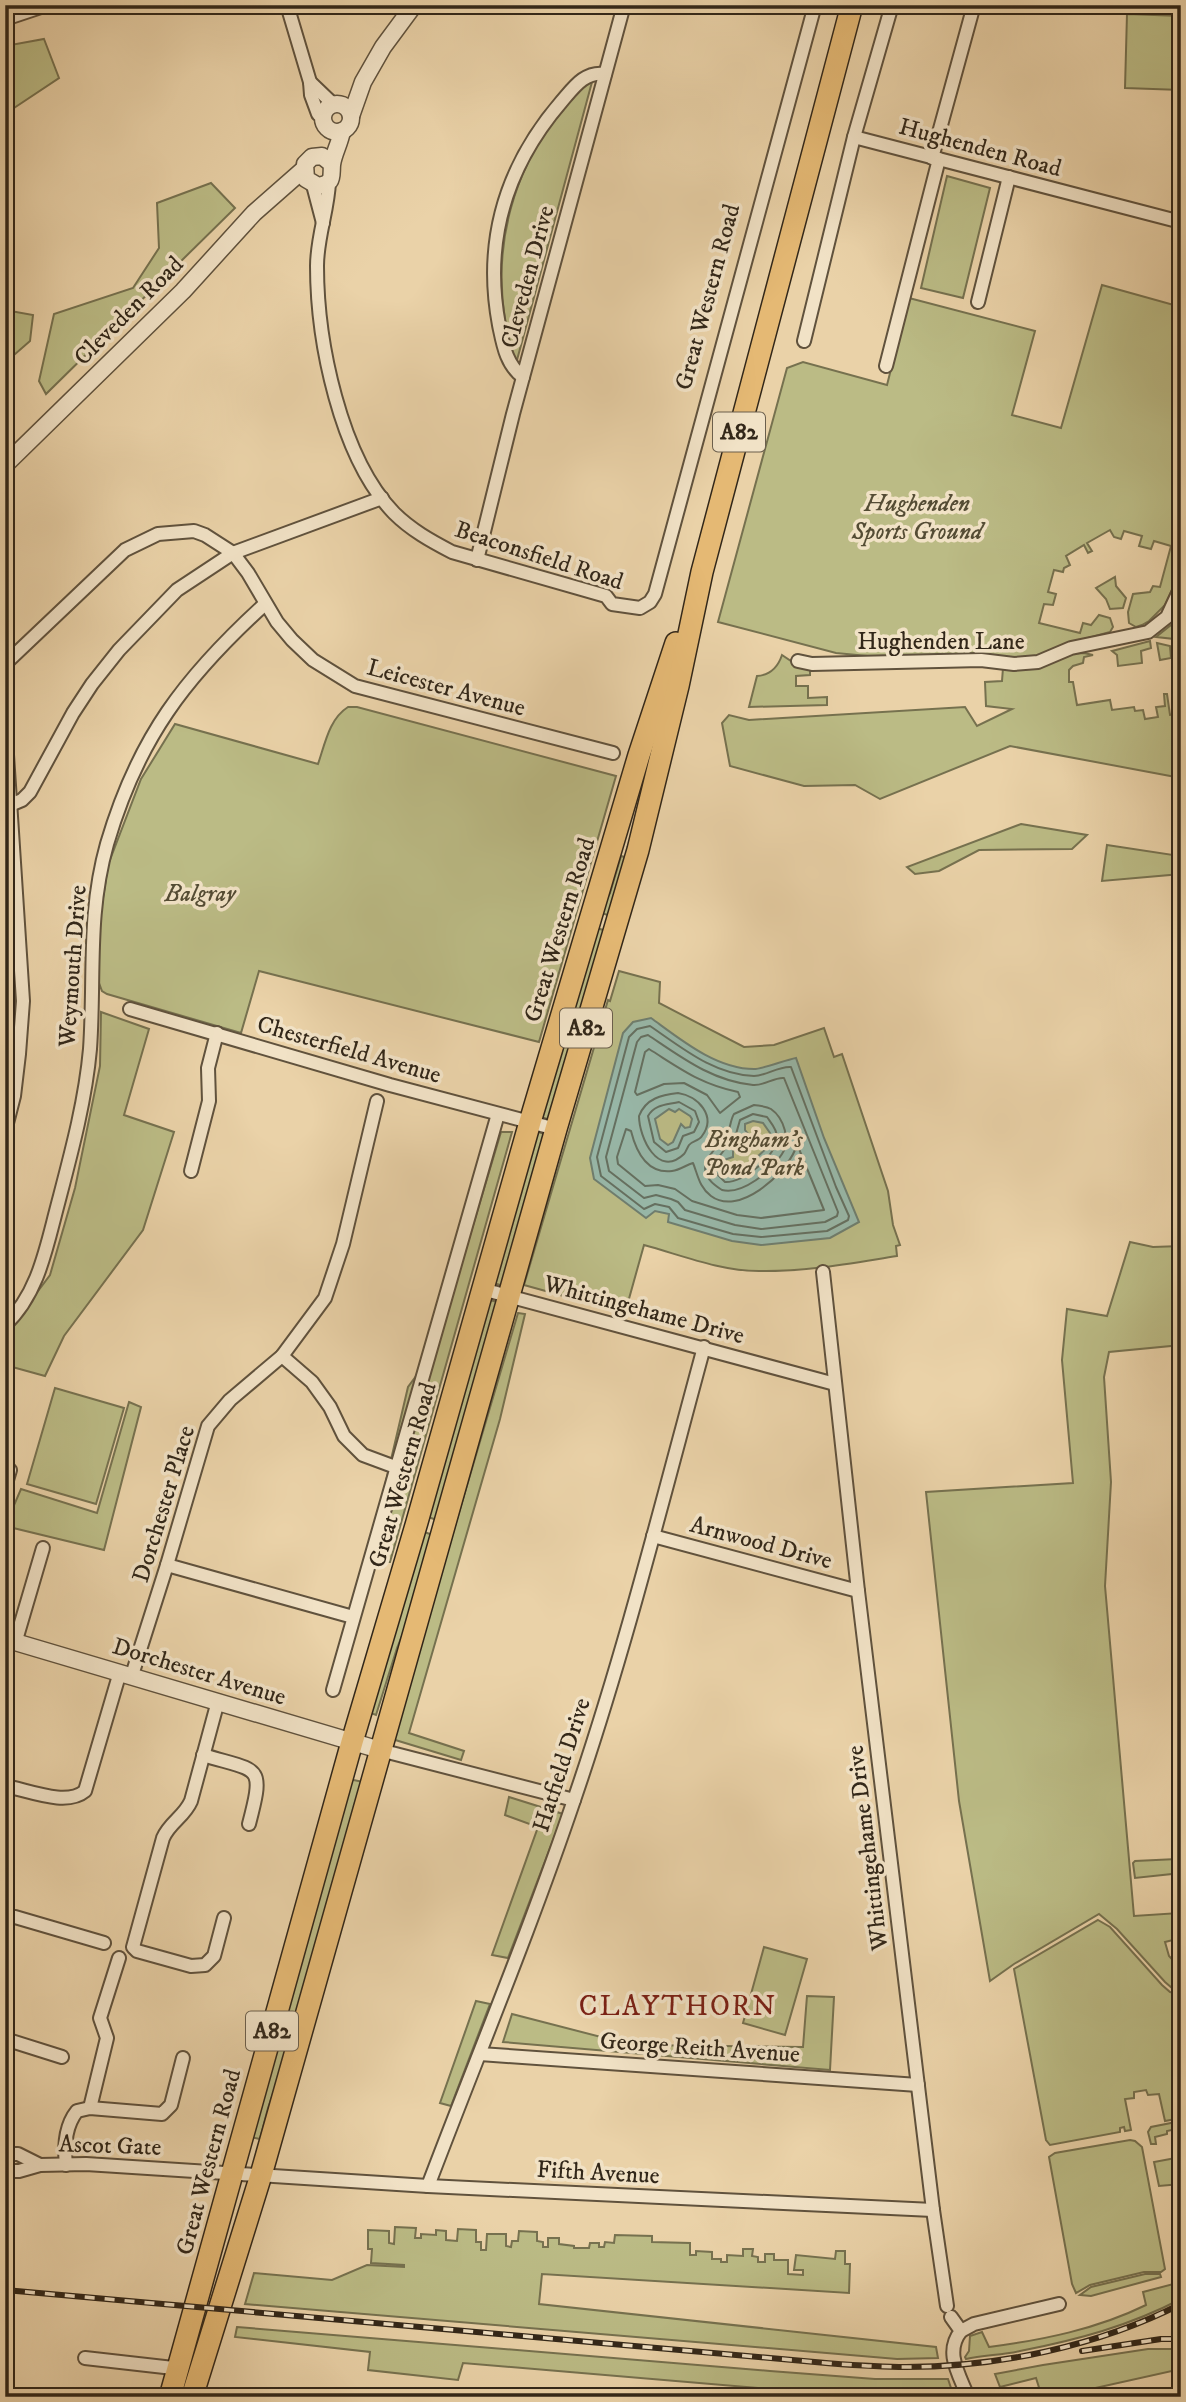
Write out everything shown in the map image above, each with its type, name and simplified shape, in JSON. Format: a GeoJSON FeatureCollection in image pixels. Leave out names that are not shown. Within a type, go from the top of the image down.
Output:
{"type":"FeatureCollection","features":[{"type":"Feature","properties":{"kind":"main road","name":"Great Western Road"},"geometry":{"type":"LineString","coordinates":[[170,2397],[188,2370],[261,2175],[556,1129],[638,850],[667,735],[702,572],[852,5]]}},
{"type":"Feature","properties":{"kind":"main road","name":"Great Western Road"},"geometry":{"type":"LineString","coordinates":[[192,2397],[188,2370],[233,2172],[352,1742],[530,1122],[661,685],[702,572]]}},
{"type":"Feature","properties":{"kind":"main road"},"geometry":{"type":"LineString","coordinates":[[417,1522],[444,1530]]}},
{"type":"Feature","properties":{"kind":"street"},"geometry":{"type":"LineString","coordinates":[[5,19],[47,5]]}},
{"type":"Feature","properties":{"kind":"street"},"geometry":{"type":"LineString","coordinates":[[287,5],[318,114],[336,116]]}},
{"type":"Feature","properties":{"kind":"street"},"geometry":{"type":"LineString","coordinates":[[317,156],[336,116],[363,82],[383,47],[414,5]]}},
{"type":"Feature","properties":{"kind":"street","name":"Cleveden Drive"},"geometry":{"type":"LineString","coordinates":[[477,560],[523,377],[624,5]]}},
{"type":"Feature","properties":{"kind":"street","name":"Great Western Road"},"geometry":{"type":"LineString","coordinates":[[650,602],[655,594],[815,5]]}},
{"type":"Feature","properties":{"kind":"street"},"geometry":{"type":"LineString","coordinates":[[804,341],[854,137],[892,5]]}},
{"type":"Feature","properties":{"kind":"street"},"geometry":{"type":"LineString","coordinates":[[886,366],[974,5]]}},
{"type":"Feature","properties":{"kind":"street"},"geometry":{"type":"LineString","coordinates":[[523,377],[512,367],[507,356],[494,294],[493,265],[501,215],[516,171],[544,124],[579,82],[589,74],[605,74]]}},
{"type":"Feature","properties":{"kind":"street"},"geometry":{"type":"LineString","coordinates":[[332,164],[326,158],[317,156],[308,160],[314,180],[333,176],[332,164],[340,143],[336,116]]}},
{"type":"Feature","properties":{"kind":"street","name":"Hughenden Road"},"geometry":{"type":"LineString","coordinates":[[854,137],[1181,222]]}},
{"type":"Feature","properties":{"kind":"street"},"geometry":{"type":"LineString","coordinates":[[978,302],[1009,177]]}},
{"type":"Feature","properties":{"kind":"street","name":"Beaconsfield Road"},"geometry":{"type":"LineString","coordinates":[[314,180],[328,206],[317,265],[320,326],[356,456],[382,498],[408,525],[430,541],[452,552],[606,596],[612,604],[636,609],[650,602]]}},
{"type":"Feature","properties":{"kind":"street","name":"Cleveden Road"},"geometry":{"type":"LineString","coordinates":[[5,465],[183,291],[254,213],[282,187],[314,180]]}},
{"type":"Feature","properties":{"kind":"street"},"geometry":{"type":"LineString","coordinates":[[10,805],[22,800],[30,792],[92,684],[119,650],[177,590],[233,553],[382,498]]}},
{"type":"Feature","properties":{"kind":"street","name":"Leicester Avenue"},"geometry":{"type":"LineString","coordinates":[[5,664],[136,542],[158,534],[194,531],[219,542],[233,553],[265,604],[292,640],[313,660],[355,686],[613,753]]}},
{"type":"Feature","properties":{"kind":"street","name":"Hughenden Lane"},"geometry":{"type":"LineString","coordinates":[[798,661],[812,664],[981,660],[1014,664],[1038,663],[1071,648],[1148,632],[1167,617],[1181,587]]}},
{"type":"Feature","properties":{"kind":"street","name":"Weymouth Drive"},"geometry":{"type":"LineString","coordinates":[[5,1325],[20,1306],[41,1267],[77,1125],[89,1049],[93,914],[107,845],[120,805],[145,748],[180,692],[212,654],[265,604]]}},
{"type":"Feature","properties":{"kind":"street"},"geometry":{"type":"LineString","coordinates":[[5,724],[23,1002],[18,1065],[5,1131]]}},
{"type":"Feature","properties":{"kind":"street","name":"Chesterfield Avenue"},"geometry":{"type":"LineString","coordinates":[[130,1009],[390,1085],[556,1129]]}},
{"type":"Feature","properties":{"kind":"street"},"geometry":{"type":"LineString","coordinates":[[191,1171],[209,1101],[208,1068],[217,1033]]}},
{"type":"Feature","properties":{"kind":"street","name":"Dorchester Place"},"geometry":{"type":"LineString","coordinates":[[5,1786],[65,1799],[79,1796],[85,1791],[167,1565],[208,1426],[230,1400],[282,1356],[325,1298],[342,1244],[377,1101]]}},
{"type":"Feature","properties":{"kind":"street","name":"Great Western Road"},"geometry":{"type":"LineString","coordinates":[[333,1690],[498,1114]]}},
{"type":"Feature","properties":{"kind":"street","name":"Whittingehame Drive"},"geometry":{"type":"LineString","coordinates":[[823,1272],[933,2210],[949,2312],[961,2331]]}},
{"type":"Feature","properties":{"kind":"street","name":"Whittingehame Drive"},"geometry":{"type":"LineString","coordinates":[[482,1289],[835,1384]]}},
{"type":"Feature","properties":{"kind":"street","name":"Hatfield Drive"},"geometry":{"type":"LineString","coordinates":[[428,2186],[574,1800],[627,1631],[704,1347]]}},
{"type":"Feature","properties":{"kind":"street"},"geometry":{"type":"LineString","coordinates":[[282,1356],[312,1382],[330,1407],[344,1436],[363,1455],[397,1468]]}},
{"type":"Feature","properties":{"kind":"street"},"geometry":{"type":"LineString","coordinates":[[5,1487],[10,1470]]}},
{"type":"Feature","properties":{"kind":"street","name":"Arnwood Drive"},"geometry":{"type":"LineString","coordinates":[[653,1536],[859,1591]]}},
{"type":"Feature","properties":{"kind":"street"},"geometry":{"type":"LineString","coordinates":[[11,1640],[43,1548]]}},
{"type":"Feature","properties":{"kind":"street"},"geometry":{"type":"LineString","coordinates":[[167,1565],[353,1617]]}},
{"type":"Feature","properties":{"kind":"street","name":"Dorchester Avenue"},"geometry":{"type":"LineString","coordinates":[[11,1640],[380,1751]]}},
{"type":"Feature","properties":{"kind":"street"},"geometry":{"type":"LineString","coordinates":[[218,1702],[187,1809],[167,1829],[163,1838],[133,1947],[137,1951],[191,1966],[205,1965],[214,1955],[225,1919]]}},
{"type":"Feature","properties":{"kind":"street"},"geometry":{"type":"LineString","coordinates":[[380,1751],[574,1800]]}},
{"type":"Feature","properties":{"kind":"street"},"geometry":{"type":"LineString","coordinates":[[204,1755],[249,1769],[255,1774],[258,1784],[249,1824]]}},
{"type":"Feature","properties":{"kind":"street"},"geometry":{"type":"LineString","coordinates":[[5,1916],[104,1943]]}},
{"type":"Feature","properties":{"kind":"street"},"geometry":{"type":"LineString","coordinates":[[90,2108],[107,2038],[100,2018],[119,1958]]}},
{"type":"Feature","properties":{"kind":"street"},"geometry":{"type":"LineString","coordinates":[[5,2039],[62,2057]]}},
{"type":"Feature","properties":{"kind":"street","name":"George Reith Avenue"},"geometry":{"type":"LineString","coordinates":[[480,2054],[918,2085]]}},
{"type":"Feature","properties":{"kind":"street"},"geometry":{"type":"LineString","coordinates":[[66,2165],[65,2147],[69,2122],[77,2111],[90,2108],[154,2115],[167,2111],[183,2057]]}},
{"type":"Feature","properties":{"kind":"street"},"geometry":{"type":"LineString","coordinates":[[5,2154],[18,2154],[40,2165]]}},
{"type":"Feature","properties":{"kind":"street"},"geometry":{"type":"LineString","coordinates":[[5,2171],[19,2171],[40,2165]]}},
{"type":"Feature","properties":{"kind":"street","name":"Ascot Gate"},"geometry":{"type":"LineString","coordinates":[[40,2165],[261,2175]]}},
{"type":"Feature","properties":{"kind":"street","name":"Fifth Avenue"},"geometry":{"type":"LineString","coordinates":[[261,2175],[428,2186],[933,2210]]}},
{"type":"Feature","properties":{"kind":"street"},"geometry":{"type":"LineString","coordinates":[[968,2397],[953,2357],[956,2338],[961,2331],[974,2325],[1059,2304]]}},
{"type":"Feature","properties":{"kind":"street"},"geometry":{"type":"LineString","coordinates":[[85,2358],[188,2370]]}},
{"type":"Feature","properties":{"kind":"green space"},"geometry":{"type":"Polygon","coordinates":[[[1127,14],[1181,16],[1181,90],[1125,88],[1127,14]]]}},
{"type":"Feature","properties":{"kind":"green space"},"geometry":{"type":"Polygon","coordinates":[[[44,39],[59,78],[5,114],[5,46],[44,39]]]}},
{"type":"Feature","properties":{"kind":"green space"},"geometry":{"type":"Polygon","coordinates":[[[590,82],[517,360],[508,341],[502,292],[502,264],[510,210],[530,159],[544,135],[570,100],[590,82]]]}},
{"type":"Feature","properties":{"kind":"green space"},"geometry":{"type":"Polygon","coordinates":[[[947,176],[990,188],[963,298],[921,288],[947,176]]]}},
{"type":"Feature","properties":{"kind":"green space"},"geometry":{"type":"Polygon","coordinates":[[[211,183],[235,208],[46,394],[39,381],[54,314],[133,288],[159,248],[157,203],[211,183]]]}},
{"type":"Feature","properties":{"kind":"green space","name":"Hughenden Sports Ground"},"geometry":{"type":"Polygon","coordinates":[[[1102,285],[1181,307],[1181,542],[1173,588],[1165,605],[1149,621],[1136,627],[1129,623],[1128,612],[1133,594],[1150,592],[1153,586],[1160,587],[1171,546],[1154,541],[1151,549],[1139,546],[1142,536],[1124,531],[1121,539],[1114,537],[1110,530],[1087,543],[1092,551],[1088,553],[1084,545],[1066,556],[1070,565],[1064,568],[1063,572],[1054,570],[1048,592],[1056,594],[1053,605],[1044,604],[1039,623],[1080,633],[1083,623],[1091,625],[1099,615],[1110,618],[1113,627],[1110,632],[1066,644],[1036,657],[1002,658],[981,653],[878,657],[836,653],[718,622],[787,368],[803,362],[887,385],[909,298],[1035,331],[1012,415],[1061,428],[1102,285]]]}},
{"type":"Feature","properties":{"kind":"green space"},"geometry":{"type":"Polygon","coordinates":[[[5,310],[33,315],[30,341],[14,355],[5,348],[5,310]]]}},
{"type":"Feature","properties":{"kind":"green space"},"geometry":{"type":"Polygon","coordinates":[[[1115,577],[1116,586],[1126,598],[1123,608],[1110,609],[1106,599],[1096,588],[1115,577]]]}},
{"type":"Feature","properties":{"kind":"green space"},"geometry":{"type":"Polygon","coordinates":[[[1171,625],[1181,635],[1181,650],[1176,650],[1174,639],[1156,637],[1171,625]]]}},
{"type":"Feature","properties":{"kind":"green space"},"geometry":{"type":"Polygon","coordinates":[[[1150,641],[1151,648],[1141,651],[1142,663],[1118,666],[1117,655],[1112,651],[1150,641]]]}},
{"type":"Feature","properties":{"kind":"green space"},"geometry":{"type":"Polygon","coordinates":[[[1157,643],[1170,646],[1171,658],[1160,660],[1157,643]]]}},
{"type":"Feature","properties":{"kind":"green space"},"geometry":{"type":"Polygon","coordinates":[[[1069,654],[1093,655],[1084,657],[1083,663],[1069,670],[1069,682],[1073,682],[1077,705],[1110,700],[1112,710],[1134,707],[1135,711],[1143,710],[1145,719],[1158,717],[1156,707],[1165,706],[1164,694],[1167,694],[1170,715],[1178,714],[1181,722],[1181,778],[1010,746],[880,799],[855,785],[804,786],[730,766],[722,723],[729,715],[749,720],[965,707],[977,726],[1012,709],[986,706],[985,682],[1002,681],[1003,668],[1036,668],[1069,654]]]}},
{"type":"Feature","properties":{"kind":"green space"},"geometry":{"type":"Polygon","coordinates":[[[782,655],[810,669],[810,675],[796,676],[796,686],[808,686],[808,698],[827,697],[827,705],[749,707],[757,676],[773,670],[782,655]]]}},
{"type":"Feature","properties":{"kind":"green space","name":"Balgray"},"geometry":{"type":"Polygon","coordinates":[[[348,707],[357,707],[616,776],[539,1042],[259,971],[241,1033],[102,991],[99,983],[98,931],[108,865],[141,779],[175,724],[318,764],[332,725],[348,707]]]}},
{"type":"Feature","properties":{"kind":"green space"},"geometry":{"type":"Polygon","coordinates":[[[1021,824],[1087,835],[1072,849],[979,850],[939,871],[915,874],[907,867],[1021,824]]]}},
{"type":"Feature","properties":{"kind":"green space"},"geometry":{"type":"Polygon","coordinates":[[[1107,845],[1180,856],[1181,874],[1102,881],[1107,845]]]}},
{"type":"Feature","properties":{"kind":"green space"},"geometry":{"type":"Polygon","coordinates":[[[621,856],[628,858],[611,916],[601,913],[600,910],[610,893],[621,856]]]}},
{"type":"Feature","properties":{"kind":"green space"},"geometry":{"type":"Polygon","coordinates":[[[597,928],[606,931],[551,1120],[540,1117],[597,928]]]}},
{"type":"Feature","properties":{"kind":"green space","name":"Bingham's Pond Park"},"geometry":{"type":"Polygon","coordinates":[[[619,971],[660,982],[659,1003],[744,1047],[774,1045],[824,1028],[834,1057],[842,1054],[888,1191],[893,1225],[900,1245],[896,1246],[897,1256],[811,1269],[759,1271],[715,1265],[644,1245],[625,1313],[524,1285],[608,1000],[610,1001],[619,971]]]}},
{"type":"Feature","properties":{"kind":"green space"},"geometry":{"type":"Polygon","coordinates":[[[101,1012],[149,1029],[124,1115],[174,1132],[143,1230],[64,1336],[45,1376],[5,1365],[5,1335],[50,1275],[75,1188],[100,1066],[101,1012]]]}},
{"type":"Feature","properties":{"kind":"green space"},"geometry":{"type":"Polygon","coordinates":[[[536,1131],[547,1135],[503,1286],[494,1283],[536,1131]]]}},
{"type":"Feature","properties":{"kind":"green space"},"geometry":{"type":"Polygon","coordinates":[[[501,1132],[512,1132],[390,1562],[380,1562],[375,1528],[408,1387],[436,1349],[501,1132]]]}},
{"type":"Feature","properties":{"kind":"green space"},"geometry":{"type":"Polygon","coordinates":[[[1130,1242],[1153,1247],[1181,1246],[1181,1345],[1109,1352],[1104,1377],[1111,1482],[1105,1586],[1134,1916],[1179,1913],[1181,1938],[1165,1942],[1169,1956],[1181,1969],[1181,1989],[1172,1988],[1165,1982],[1117,1929],[1099,1914],[990,1981],[959,1801],[926,1492],[1073,1483],[1062,1360],[1067,1309],[1107,1316],[1130,1242]]]}},
{"type":"Feature","properties":{"kind":"green space"},"geometry":{"type":"Polygon","coordinates":[[[489,1300],[498,1302],[437,1520],[428,1517],[489,1300]]]}},
{"type":"Feature","properties":{"kind":"green space"},"geometry":{"type":"Polygon","coordinates":[[[518,1313],[525,1314],[500,1419],[409,1733],[464,1751],[461,1760],[392,1739],[518,1313]]]}},
{"type":"Feature","properties":{"kind":"green space"},"geometry":{"type":"Polygon","coordinates":[[[55,1388],[124,1408],[96,1504],[27,1484],[55,1388]]]}},
{"type":"Feature","properties":{"kind":"green space"},"geometry":{"type":"Polygon","coordinates":[[[129,1402],[141,1407],[104,1550],[5,1526],[21,1489],[97,1513],[129,1402]]]}},
{"type":"Feature","properties":{"kind":"green space"},"geometry":{"type":"Polygon","coordinates":[[[424,1532],[433,1535],[416,1602],[397,1648],[376,1715],[368,1712],[424,1532]]]}},
{"type":"Feature","properties":{"kind":"green space"},"geometry":{"type":"Polygon","coordinates":[[[1181,1597],[1181,1666],[1178,1666],[1172,1598],[1181,1597]]]}},
{"type":"Feature","properties":{"kind":"green space"},"geometry":{"type":"Polygon","coordinates":[[[349,1779],[363,1782],[297,2025],[260,2139],[250,2137],[349,1779]]]}},
{"type":"Feature","properties":{"kind":"green space"},"geometry":{"type":"Polygon","coordinates":[[[509,1797],[563,1814],[508,1958],[492,1955],[538,1827],[505,1815],[509,1797]]]}},
{"type":"Feature","properties":{"kind":"green space"},"geometry":{"type":"Polygon","coordinates":[[[1177,1859],[1181,1862],[1181,1873],[1135,1878],[1135,1861],[1177,1859]]]}},
{"type":"Feature","properties":{"kind":"green space"},"geometry":{"type":"Polygon","coordinates":[[[1098,1920],[1110,1927],[1162,1985],[1170,1992],[1181,1994],[1181,2118],[1165,2121],[1159,2094],[1148,2095],[1146,2090],[1134,2092],[1134,2098],[1125,2099],[1131,2130],[1125,2131],[1124,2127],[1120,2128],[1120,2132],[1050,2145],[1046,2140],[1014,1969],[1098,1920]]]}},
{"type":"Feature","properties":{"kind":"green space"},"geometry":{"type":"Polygon","coordinates":[[[764,1947],[807,1959],[785,2035],[743,2023],[764,1947]]]}},
{"type":"Feature","properties":{"kind":"green space"},"geometry":{"type":"Polygon","coordinates":[[[807,1996],[834,1997],[830,2070],[503,2042],[512,2014],[632,2045],[803,2047],[807,1996]]]}},
{"type":"Feature","properties":{"kind":"green space"},"geometry":{"type":"Polygon","coordinates":[[[476,2001],[490,2004],[451,2106],[440,2103],[476,2001]]]}},
{"type":"Feature","properties":{"kind":"green space"},"geometry":{"type":"Polygon","coordinates":[[[1181,2121],[1181,2128],[1155,2137],[1156,2144],[1151,2144],[1148,2132],[1151,2127],[1181,2121]]]}},
{"type":"Feature","properties":{"kind":"green space"},"geometry":{"type":"Polygon","coordinates":[[[1130,2140],[1142,2147],[1165,2269],[1090,2285],[1076,2293],[1072,2284],[1049,2157],[1055,2153],[1130,2140]]]}},
{"type":"Feature","properties":{"kind":"green space"},"geometry":{"type":"Polygon","coordinates":[[[1181,2157],[1181,2184],[1159,2186],[1154,2162],[1181,2157]]]}},
{"type":"Feature","properties":{"kind":"green space"},"geometry":{"type":"Polygon","coordinates":[[[395,2227],[416,2228],[415,2238],[421,2238],[421,2234],[436,2235],[436,2230],[446,2231],[446,2240],[457,2241],[458,2229],[476,2230],[476,2242],[481,2242],[481,2250],[486,2250],[487,2234],[506,2234],[506,2246],[511,2247],[512,2241],[518,2241],[519,2231],[537,2232],[537,2241],[543,2242],[543,2247],[548,2247],[548,2238],[559,2238],[559,2244],[574,2248],[589,2248],[590,2243],[599,2243],[599,2247],[604,2247],[605,2242],[614,2243],[615,2235],[652,2236],[652,2242],[690,2243],[690,2255],[696,2255],[696,2251],[712,2252],[712,2259],[721,2259],[721,2262],[727,2262],[727,2255],[743,2256],[743,2249],[753,2249],[752,2256],[758,2257],[758,2262],[765,2262],[765,2254],[774,2254],[774,2260],[788,2260],[788,2274],[803,2275],[803,2270],[794,2270],[796,2255],[835,2259],[836,2251],[845,2251],[845,2264],[850,2264],[849,2293],[542,2274],[539,2304],[936,2347],[938,2358],[897,2359],[245,2304],[254,2273],[332,2280],[367,2265],[404,2267],[371,2263],[372,2249],[368,2249],[368,2230],[389,2231],[389,2243],[394,2244],[395,2227]]]}},
{"type":"Feature","properties":{"kind":"green space"},"geometry":{"type":"Polygon","coordinates":[[[1145,2274],[1160,2274],[1161,2277],[1091,2296],[1080,2295],[1091,2287],[1145,2274]]]}},
{"type":"Feature","properties":{"kind":"green space"},"geometry":{"type":"Polygon","coordinates":[[[1181,2282],[1181,2299],[1122,2324],[1041,2347],[966,2359],[965,2357],[969,2351],[970,2336],[982,2332],[989,2347],[1069,2332],[1108,2321],[1146,2305],[1143,2292],[1181,2282]]]}},
{"type":"Feature","properties":{"kind":"green space"},"geometry":{"type":"Polygon","coordinates":[[[237,2327],[875,2379],[948,2379],[953,2394],[866,2397],[463,2363],[458,2380],[368,2370],[370,2352],[235,2337],[237,2327]]]}},
{"type":"Feature","properties":{"kind":"green space"},"geometry":{"type":"Polygon","coordinates":[[[1148,2349],[1181,2349],[1181,2369],[1055,2397],[1042,2397],[1036,2378],[1000,2387],[995,2374],[1043,2365],[1148,2349]]]}},
{"type":"Feature","properties":{"kind":"water"},"geometry":{"type":"Polygon","coordinates":[[[651,1018],[699,1051],[740,1068],[758,1069],[796,1058],[824,1138],[859,1222],[830,1238],[761,1245],[732,1241],[668,1222],[669,1214],[655,1211],[646,1218],[594,1179],[590,1158],[623,1033],[633,1022],[651,1018]],[[669,1109],[655,1119],[660,1139],[668,1145],[673,1142],[681,1124],[685,1128],[690,1127],[692,1119],[679,1109],[675,1112],[669,1109]],[[753,1121],[745,1124],[749,1135],[742,1137],[741,1150],[733,1149],[733,1157],[724,1160],[722,1169],[728,1176],[743,1170],[769,1146],[770,1133],[763,1123],[753,1121]]]}},
{"type":"Feature","properties":{"kind":"railway"},"geometry":{"type":"LineString","coordinates":[[5,2290],[896,2367],[977,2363],[1047,2351],[1116,2332],[1181,2304]]}},
{"type":"Feature","properties":{"kind":"railway"},"geometry":{"type":"LineString","coordinates":[[1082,2351],[1161,2339],[1181,2339]]}},
{"type":"Feature","properties":{"kind":"district","name":"CLAYTHORN"},"geometry":{"type":"Point","coordinates":[678,2006]}}]}
